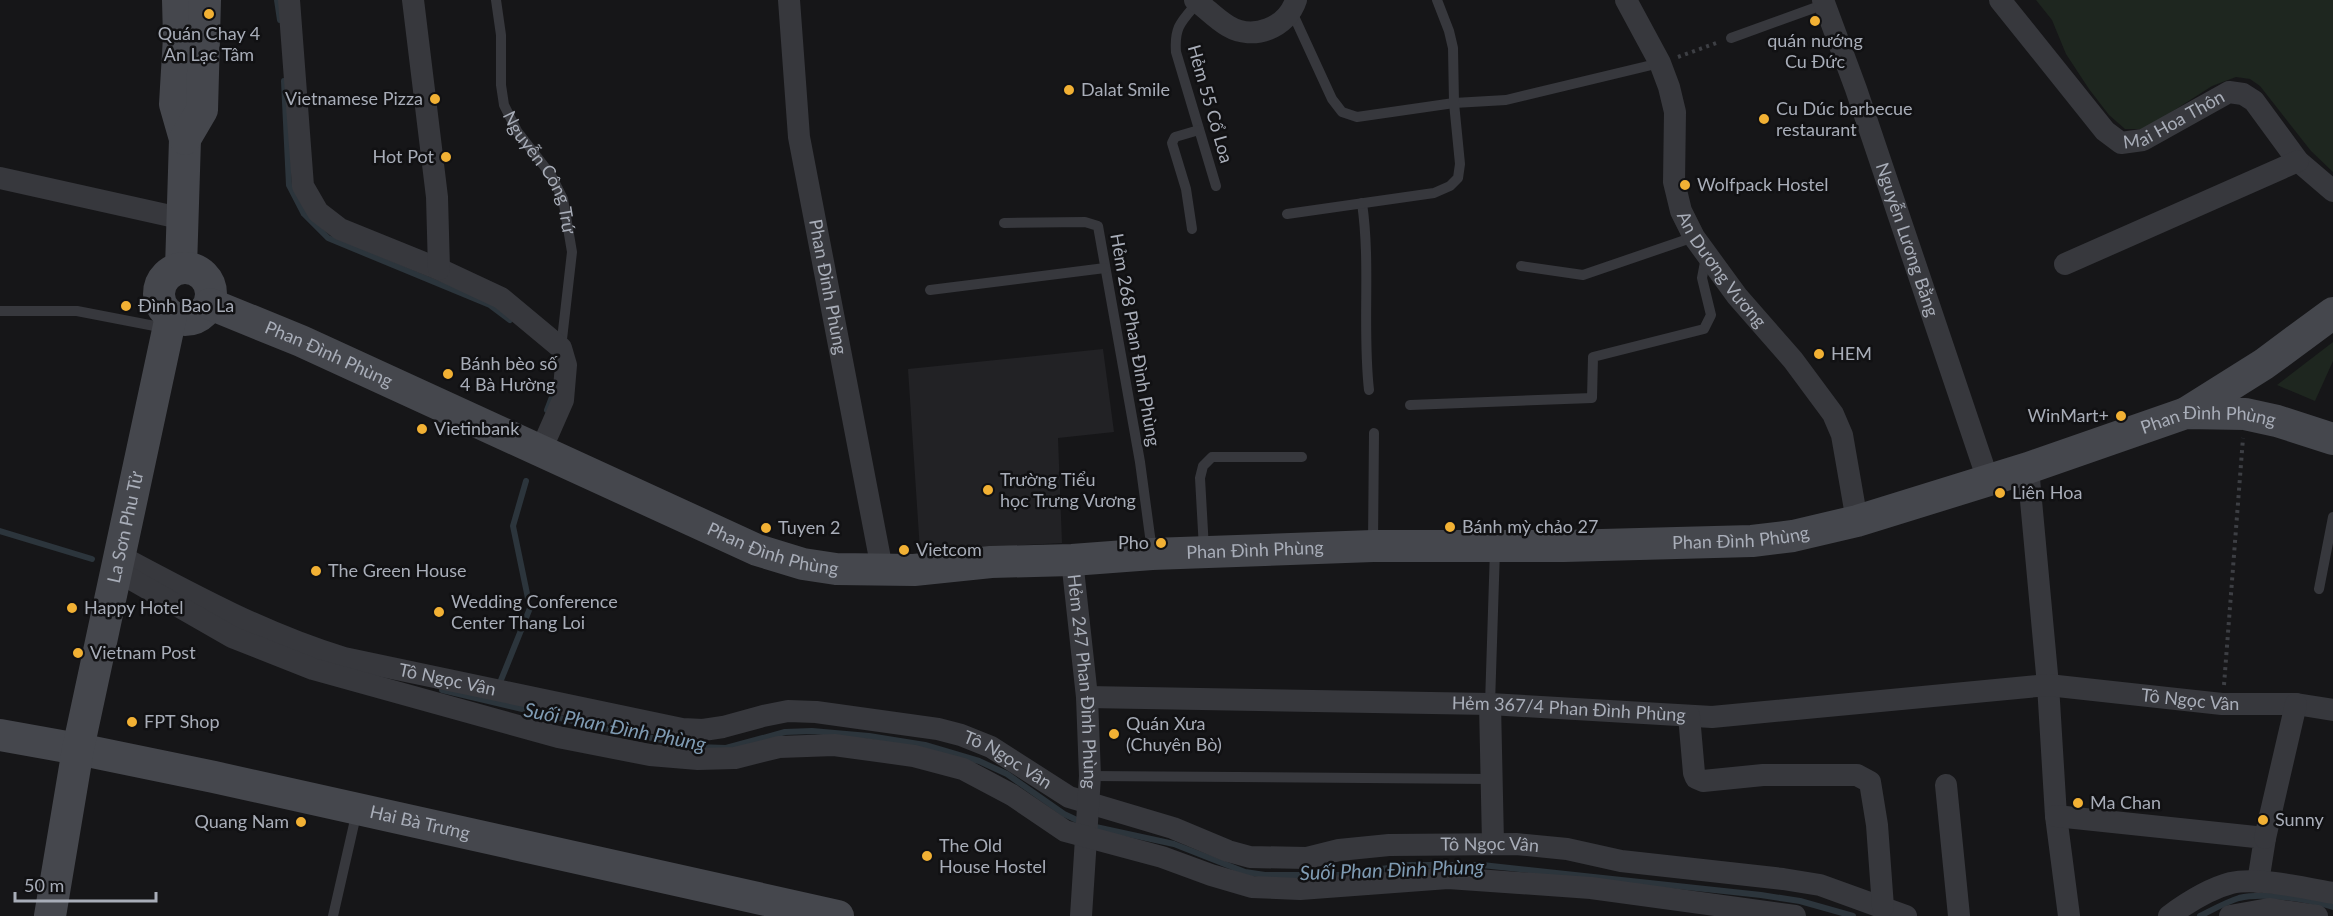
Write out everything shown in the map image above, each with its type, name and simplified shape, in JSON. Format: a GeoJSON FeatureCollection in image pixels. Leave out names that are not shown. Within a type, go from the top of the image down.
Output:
{"type":"FeatureCollection","features":[{"type":"Feature","properties":{"kind":"main road"},"geometry":{"type":"LineString","coordinates":[[178,0],[179,37],[175,104],[185,139],[181,268]]}},
{"type":"Feature","properties":{"kind":"main road"},"geometry":{"type":"LineString","coordinates":[[185,139],[202,110],[205,0]]}},
{"type":"Feature","properties":{"kind":"main road"},"geometry":{"type":"LineString","coordinates":[[181,268],[199,271],[206,278],[212,295],[210,304],[197,318],[170,322],[160,302],[161,284],[166,277],[181,268]]}},
{"type":"Feature","properties":{"kind":"main road","name":"Phan Đình Phùng"},"geometry":{"type":"LineString","coordinates":[[210,304],[301,341],[757,550],[803,564],[836,569],[914,570],[991,562],[1373,546],[1576,546],[1752,541],[1793,536],[1857,522],[2028,468],[2186,413],[2245,414],[2332,436]]}},
{"type":"Feature","properties":{"kind":"main road"},"geometry":{"type":"LineString","coordinates":[[2186,413],[2264,364],[2333,313]]}},
{"type":"Feature","properties":{"kind":"main road","name":"La Sơn Phu Tử"},"geometry":{"type":"LineString","coordinates":[[50,916],[78,748],[170,322]]}},
{"type":"Feature","properties":{"kind":"main road","name":"Hai Bà Trưng"},"geometry":{"type":"LineString","coordinates":[[0,735],[78,748],[838,916]]}},
{"type":"Feature","properties":{"kind":"street"},"geometry":{"type":"LineString","coordinates":[[289,0],[303,186],[318,212],[340,229],[439,269],[501,298],[561,348]]}},
{"type":"Feature","properties":{"kind":"street"},"geometry":{"type":"LineString","coordinates":[[413,0],[437,197],[439,269]]}},
{"type":"Feature","properties":{"kind":"street","name":"Phan Đinh Phùng"},"geometry":{"type":"LineString","coordinates":[[789,0],[799,137],[882,569]]}},
{"type":"Feature","properties":{"kind":"street","name":"An Dương Vương"},"geometry":{"type":"LineString","coordinates":[[1626,0],[1660,63],[1675,112],[1674,182],[1681,211],[1700,245],[1737,296],[1800,368],[1833,414],[1842,435],[1857,522]]}},
{"type":"Feature","properties":{"kind":"street","name":"Mai Hoa Thôn"},"geometry":{"type":"LineString","coordinates":[[2000,0],[2105,131],[2121,143],[2143,140],[2229,92],[2243,94],[2254,101],[2298,161],[2333,191]]}},
{"type":"Feature","properties":{"kind":"street"},"geometry":{"type":"LineString","coordinates":[[1196,1],[1229,27],[1253,33],[1275,27],[1294,6]]}},
{"type":"Feature","properties":{"kind":"street","name":"Nguyễn Lương Bằng"},"geometry":{"type":"LineString","coordinates":[[1827,1],[1988,480]]}},
{"type":"Feature","properties":{"kind":"street"},"geometry":{"type":"LineString","coordinates":[[2065,264],[2298,161]]}},
{"type":"Feature","properties":{"kind":"street"},"geometry":{"type":"LineString","coordinates":[[0,178],[184,219]]}},
{"type":"Feature","properties":{"kind":"street","name":"Nguyễn Công Trứ"},"geometry":{"type":"LineString","coordinates":[[542,450],[563,400],[566,365],[561,348]]}},
{"type":"Feature","properties":{"kind":"street"},"geometry":{"type":"LineString","coordinates":[[2028,468],[2048,686],[2056,816],[2069,916]]}},
{"type":"Feature","properties":{"kind":"street","name":"Hẻm 247 Phan Đình Phùng"},"geometry":{"type":"LineString","coordinates":[[1072,560],[1087,697],[1090,776],[1081,916]]}},
{"type":"Feature","properties":{"kind":"street","name":"Tô Ngọc Vân"},"geometry":{"type":"LineString","coordinates":[[118,563],[302,645],[344,658],[682,729],[703,730],[723,727],[788,711],[816,712],[938,729],[991,747],[1062,794],[1089,805],[1173,828],[1228,851],[1250,857],[1307,858],[1339,850],[1389,845],[1493,843],[1567,849],[1621,861],[1820,885],[1906,916]]}},
{"type":"Feature","properties":{"kind":"street","name":"Tô Ngọc Vân"},"geometry":{"type":"LineString","coordinates":[[118,563],[232,637],[313,669],[547,734],[650,755],[698,759],[735,758],[779,747],[834,745],[914,756],[963,769],[1012,795],[1065,831],[1087,839],[1162,857],[1252,887],[1300,889],[1448,878],[1591,888],[1795,916]]}},
{"type":"Feature","properties":{"kind":"street","name":"Tô Ngọc Vân"},"geometry":{"type":"LineString","coordinates":[[2048,686],[2222,704],[2296,704],[2333,710]]}},
{"type":"Feature","properties":{"kind":"street","name":"Hẻm 367/4 Phan Đình Phùng"},"geometry":{"type":"LineString","coordinates":[[1087,697],[1490,704],[1712,717],[2048,686]]}},
{"type":"Feature","properties":{"kind":"street"},"geometry":{"type":"LineString","coordinates":[[1490,704],[1493,843]]}},
{"type":"Feature","properties":{"kind":"street"},"geometry":{"type":"LineString","coordinates":[[2258,882],[2265,838],[2296,704]]}},
{"type":"Feature","properties":{"kind":"street"},"geometry":{"type":"LineString","coordinates":[[1689,716],[1694,774],[1696,778],[1703,781],[1763,775],[1845,775],[1857,776],[1870,782],[1877,825],[1883,907]]}},
{"type":"Feature","properties":{"kind":"street"},"geometry":{"type":"LineString","coordinates":[[1946,785],[1959,916]]}},
{"type":"Feature","properties":{"kind":"street"},"geometry":{"type":"LineString","coordinates":[[2056,816],[2265,838]]}},
{"type":"Feature","properties":{"kind":"street"},"geometry":{"type":"LineString","coordinates":[[2169,916],[2193,899],[2233,882],[2305,887],[2333,893]]}},
{"type":"Feature","properties":{"kind":"street"},"geometry":{"type":"LineString","coordinates":[[2230,916],[2269,909],[2317,916]]}},
{"type":"Feature","properties":{"kind":"lane","name":"Nguyễn Công Trứ"},"geometry":{"type":"LineString","coordinates":[[496,0],[501,34],[501,85],[504,105],[517,131],[551,175],[563,199],[572,252],[561,348]]}},
{"type":"Feature","properties":{"kind":"lane"},"geometry":{"type":"LineString","coordinates":[[1287,214],[1434,193],[1450,186],[1458,178],[1460,164],[1454,103],[1453,48],[1437,0]]}},
{"type":"Feature","properties":{"kind":"lane","name":"Hẻm 55 Cổ Loa"},"geometry":{"type":"LineString","coordinates":[[1196,1],[1177,27],[1175,39],[1179,64],[1216,186]]}},
{"type":"Feature","properties":{"kind":"lane"},"geometry":{"type":"LineString","coordinates":[[1731,38],[1827,1]]}},
{"type":"Feature","properties":{"kind":"lane"},"geometry":{"type":"LineString","coordinates":[[1294,6],[1332,99],[1342,112],[1357,117],[1454,103],[1506,100],[1660,63]]}},
{"type":"Feature","properties":{"kind":"lane"},"geometry":{"type":"LineString","coordinates":[[1192,229],[1186,189],[1172,143],[1175,137],[1199,130]]}},
{"type":"Feature","properties":{"kind":"lane"},"geometry":{"type":"LineString","coordinates":[[1362,204],[1367,237],[1365,355],[1369,390]]}},
{"type":"Feature","properties":{"kind":"lane","name":"Hẻm 268 Phan Đình Phùng"},"geometry":{"type":"LineString","coordinates":[[1004,223],[1085,222],[1098,226],[1140,462],[1152,554]]}},
{"type":"Feature","properties":{"kind":"lane"},"geometry":{"type":"LineString","coordinates":[[1410,405],[1592,398],[1593,357],[1704,329],[1712,315],[1702,278],[1700,245],[1582,275],[1521,266]]}},
{"type":"Feature","properties":{"kind":"lane"},"geometry":{"type":"LineString","coordinates":[[930,290],[1105,268]]}},
{"type":"Feature","properties":{"kind":"lane"},"geometry":{"type":"LineString","coordinates":[[0,311],[77,311],[170,322]]}},
{"type":"Feature","properties":{"kind":"lane"},"geometry":{"type":"LineString","coordinates":[[1373,546],[1374,433]]}},
{"type":"Feature","properties":{"kind":"lane"},"geometry":{"type":"LineString","coordinates":[[1204,552],[1200,478],[1203,466],[1212,457],[1302,457]]}},
{"type":"Feature","properties":{"kind":"lane"},"geometry":{"type":"LineString","coordinates":[[2319,589],[2333,517]]}},
{"type":"Feature","properties":{"kind":"lane"},"geometry":{"type":"LineString","coordinates":[[1490,704],[1495,545]]}},
{"type":"Feature","properties":{"kind":"lane"},"geometry":{"type":"LineString","coordinates":[[1090,776],[1491,779]]}},
{"type":"Feature","properties":{"kind":"lane"},"geometry":{"type":"LineString","coordinates":[[333,916],[357,810]]}},
{"type":"Feature","properties":{"kind":"path"},"geometry":{"type":"LineString","coordinates":[[1660,63],[1731,38]]}},
{"type":"Feature","properties":{"kind":"path"},"geometry":{"type":"LineString","coordinates":[[2222,704],[2245,414]]}},
{"type":"Feature","properties":{"kind":"shaded area"},"geometry":{"type":"Polygon","coordinates":[[[2036,0],[2333,0],[2333,172],[2311,151],[2260,86],[2250,79],[2236,77],[2212,86],[2145,129],[2125,129],[2109,115],[2089,89],[2066,54],[2052,20],[2036,0]]]}},
{"type":"Feature","properties":{"kind":"shaded area"},"geometry":{"type":"Polygon","coordinates":[[[2333,342],[2333,361],[2315,401],[2277,385],[2333,342]]]}},
{"type":"Feature","properties":{"kind":"shaded area","name":"Trường Tiểu học Trưng Vương"},"geometry":{"type":"Polygon","coordinates":[[[1103,349],[1114,432],[1058,438],[1062,543],[920,551],[908,369],[1103,349]]]}},
{"type":"Feature","properties":{"kind":"waterway"},"geometry":{"type":"LineString","coordinates":[[277,0],[280,20]]}},
{"type":"Feature","properties":{"kind":"waterway"},"geometry":{"type":"LineString","coordinates":[[284,81],[289,185],[304,214],[328,238],[490,305],[510,320]]}},
{"type":"Feature","properties":{"kind":"waterway"},"geometry":{"type":"LineString","coordinates":[[547,410],[555,389]]}},
{"type":"Feature","properties":{"kind":"waterway"},"geometry":{"type":"LineString","coordinates":[[501,680],[530,608],[513,526],[526,481]]}},
{"type":"Feature","properties":{"kind":"waterway"},"geometry":{"type":"LineString","coordinates":[[0,531],[92,559]]}},
{"type":"Feature","properties":{"kind":"waterway","name":"Suối Phan Đình Phùng"},"geometry":{"type":"LineString","coordinates":[[442,690],[598,727],[696,747],[726,748],[785,732],[812,731],[869,736],[925,745],[979,761],[1007,774],[1064,814],[1081,822]]}},
{"type":"Feature","properties":{"kind":"waterway","name":"Suối Phan Đình Phùng"},"geometry":{"type":"LineString","coordinates":[[1091,826],[1174,844],[1245,872],[1265,875],[1340,875],[1409,865],[1482,865],[1761,895],[1800,901],[1853,916]]}},
{"type":"Feature","properties":{"kind":"waterway","name":"Suối Phan Đình Phùng"},"geometry":{"type":"LineString","coordinates":[[2200,916],[2229,902],[2249,896],[2286,897],[2333,907]]}},
{"type":"Feature","properties":{"kind":"place","name":"Quán Chay 4 An Lạc Tâm"},"geometry":{"type":"Point","coordinates":[209,14]}},
{"type":"Feature","properties":{"kind":"place","name":"quán nướng Cu Đức"},"geometry":{"type":"Point","coordinates":[1815,21]}},
{"type":"Feature","properties":{"kind":"place","name":"Dalat Smile"},"geometry":{"type":"Point","coordinates":[1069,90]}},
{"type":"Feature","properties":{"kind":"place","name":"Vietnamese Pizza"},"geometry":{"type":"Point","coordinates":[435,99]}},
{"type":"Feature","properties":{"kind":"place","name":"Cu Dúc barbecue restaurant"},"geometry":{"type":"Point","coordinates":[1764,119]}},
{"type":"Feature","properties":{"kind":"place","name":"Hot Pot"},"geometry":{"type":"Point","coordinates":[446,157]}},
{"type":"Feature","properties":{"kind":"place","name":"Wolfpack Hostel"},"geometry":{"type":"Point","coordinates":[1685,185]}},
{"type":"Feature","properties":{"kind":"place","name":"Đình Bao La"},"geometry":{"type":"Point","coordinates":[126,306]}},
{"type":"Feature","properties":{"kind":"place","name":"HEM"},"geometry":{"type":"Point","coordinates":[1819,354]}},
{"type":"Feature","properties":{"kind":"place","name":"Bánh bèo số 4 Bà Hường"},"geometry":{"type":"Point","coordinates":[448,374]}},
{"type":"Feature","properties":{"kind":"place","name":"WinMart+"},"geometry":{"type":"Point","coordinates":[2121,416]}},
{"type":"Feature","properties":{"kind":"place","name":"Vietinbank"},"geometry":{"type":"Point","coordinates":[422,429]}},
{"type":"Feature","properties":{"kind":"place","name":"Trường Tiểu học Trưng Vương"},"geometry":{"type":"Point","coordinates":[988,490]}},
{"type":"Feature","properties":{"kind":"place","name":"Liên Hoa"},"geometry":{"type":"Point","coordinates":[2000,493]}},
{"type":"Feature","properties":{"kind":"place","name":"Bánh mỳ chảo 27"},"geometry":{"type":"Point","coordinates":[1450,527]}},
{"type":"Feature","properties":{"kind":"place","name":"Tuyen 2"},"geometry":{"type":"Point","coordinates":[766,528]}},
{"type":"Feature","properties":{"kind":"place","name":"Pho"},"geometry":{"type":"Point","coordinates":[1161,543]}},
{"type":"Feature","properties":{"kind":"place","name":"Vietcom"},"geometry":{"type":"Point","coordinates":[904,550]}},
{"type":"Feature","properties":{"kind":"place","name":"The Green House"},"geometry":{"type":"Point","coordinates":[316,571]}},
{"type":"Feature","properties":{"kind":"place","name":"Happy Hotel"},"geometry":{"type":"Point","coordinates":[72,608]}},
{"type":"Feature","properties":{"kind":"place","name":"Wedding Conference Center Thang Loi"},"geometry":{"type":"Point","coordinates":[439,612]}},
{"type":"Feature","properties":{"kind":"place","name":"Vietnam Post"},"geometry":{"type":"Point","coordinates":[78,653]}},
{"type":"Feature","properties":{"kind":"place","name":"FPT Shop"},"geometry":{"type":"Point","coordinates":[132,722]}},
{"type":"Feature","properties":{"kind":"place","name":"Quán Xưa (Chuyên Bò)"},"geometry":{"type":"Point","coordinates":[1114,734]}},
{"type":"Feature","properties":{"kind":"place","name":"Ma Chan"},"geometry":{"type":"Point","coordinates":[2078,803]}},
{"type":"Feature","properties":{"kind":"place","name":"Sunny"},"geometry":{"type":"Point","coordinates":[2263,820]}},
{"type":"Feature","properties":{"kind":"place","name":"Quang Nam"},"geometry":{"type":"Point","coordinates":[301,822]}},
{"type":"Feature","properties":{"kind":"place","name":"The Old House Hostel"},"geometry":{"type":"Point","coordinates":[927,856]}}]}
